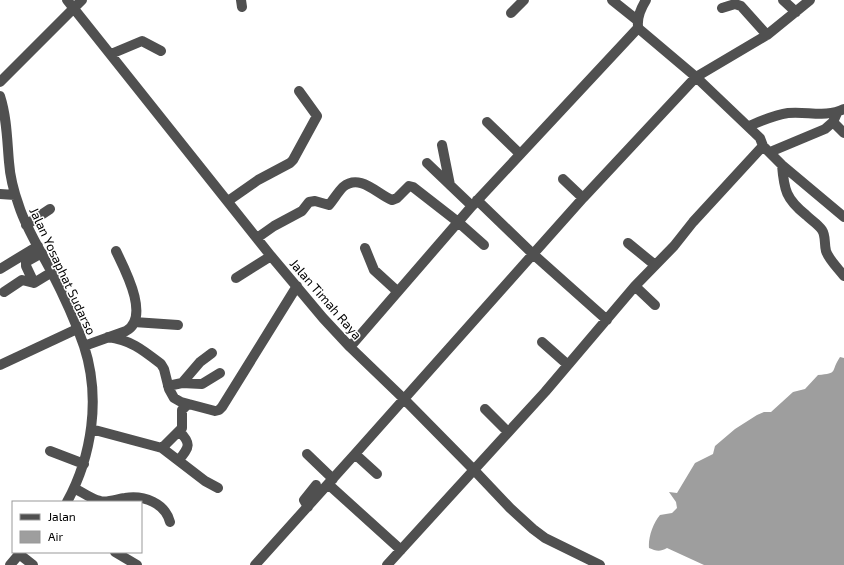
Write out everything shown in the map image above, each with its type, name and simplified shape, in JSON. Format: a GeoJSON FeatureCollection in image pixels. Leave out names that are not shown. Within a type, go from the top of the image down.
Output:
{"type":"FeatureCollection","features":[{"type":"Feature","properties":{"kind":"street"},"geometry":{"type":"LineString","coordinates":[[0,82],[71,4],[82,0]]}},
{"type":"Feature","properties":{"kind":"street"},"geometry":{"type":"LineString","coordinates":[[511,14],[524,0]]}},
{"type":"Feature","properties":{"kind":"street"},"geometry":{"type":"LineString","coordinates":[[612,0],[749,126],[760,138],[766,149],[782,165],[844,217]]}},
{"type":"Feature","properties":{"kind":"street"},"geometry":{"type":"LineString","coordinates":[[350,347],[458,222],[637,24],[641,8],[646,0]]}},
{"type":"Feature","properties":{"kind":"street"},"geometry":{"type":"LineString","coordinates":[[783,0],[796,12]]}},
{"type":"Feature","properties":{"kind":"street"},"geometry":{"type":"LineString","coordinates":[[257,564],[583,198],[696,77],[767,35],[810,0]]}},
{"type":"Feature","properties":{"kind":"street","name":"Jalan Timah Raya"},"geometry":{"type":"LineString","coordinates":[[71,4],[271,256],[323,318],[350,347],[404,399],[510,508],[533,529],[545,538],[600,565]]}},
{"type":"Feature","properties":{"kind":"street"},"geometry":{"type":"LineString","coordinates":[[722,8],[735,4],[742,6],[767,35]]}},
{"type":"Feature","properties":{"kind":"street"},"geometry":{"type":"LineString","coordinates":[[111,54],[142,41],[161,51]]}},
{"type":"Feature","properties":{"kind":"street"},"geometry":{"type":"LineString","coordinates":[[228,201],[258,180],[293,160],[317,116],[299,91]]}},
{"type":"Feature","properties":{"kind":"street","name":"Jalan Yosaphat Sudarso"},"geometry":{"type":"LineString","coordinates":[[0,96],[6,119],[9,162],[15,195],[26,225],[52,272],[78,329],[84,346],[91,381],[93,415],[91,429],[84,464],[68,501]]}},
{"type":"Feature","properties":{"kind":"street"},"geometry":{"type":"LineString","coordinates":[[749,126],[769,118],[788,113],[838,114]]}},
{"type":"Feature","properties":{"kind":"street"},"geometry":{"type":"LineString","coordinates":[[838,114],[844,133]]}},
{"type":"Feature","properties":{"kind":"street"},"geometry":{"type":"LineString","coordinates":[[386,565],[568,365],[635,286],[766,149],[825,129],[838,114]]}},
{"type":"Feature","properties":{"kind":"street"},"geometry":{"type":"LineString","coordinates":[[487,122],[520,154]]}},
{"type":"Feature","properties":{"kind":"street"},"geometry":{"type":"LineString","coordinates":[[442,145],[450,184]]}},
{"type":"Feature","properties":{"kind":"street"},"geometry":{"type":"LineString","coordinates":[[427,163],[450,184],[475,203],[607,320]]}},
{"type":"Feature","properties":{"kind":"street"},"geometry":{"type":"LineString","coordinates":[[782,165],[785,189],[789,198],[793,205],[822,229],[825,235],[827,253],[831,261],[844,276]]}},
{"type":"Feature","properties":{"kind":"street"},"geometry":{"type":"LineString","coordinates":[[563,179],[583,198]]}},
{"type":"Feature","properties":{"kind":"street"},"geometry":{"type":"LineString","coordinates":[[257,238],[274,226],[300,212],[310,202],[315,201],[329,205],[343,187],[357,182],[369,186],[392,200],[397,198],[408,187],[412,187],[458,222],[484,245]]}},
{"type":"Feature","properties":{"kind":"street"},"geometry":{"type":"LineString","coordinates":[[0,194],[15,195]]}},
{"type":"Feature","properties":{"kind":"street"},"geometry":{"type":"LineString","coordinates":[[26,225],[50,209]]}},
{"type":"Feature","properties":{"kind":"street"},"geometry":{"type":"LineString","coordinates":[[628,243],[655,265]]}},
{"type":"Feature","properties":{"kind":"street"},"geometry":{"type":"LineString","coordinates":[[365,248],[374,270],[397,291]]}},
{"type":"Feature","properties":{"kind":"street"},"geometry":{"type":"LineString","coordinates":[[0,269],[40,249]]}},
{"type":"Feature","properties":{"kind":"street"},"geometry":{"type":"LineString","coordinates":[[34,283],[26,266],[26,262],[40,249]]}},
{"type":"Feature","properties":{"kind":"street"},"geometry":{"type":"LineString","coordinates":[[84,346],[129,330],[134,322],[135,298],[133,287],[116,251]]}},
{"type":"Feature","properties":{"kind":"street"},"geometry":{"type":"LineString","coordinates":[[236,278],[271,256]]}},
{"type":"Feature","properties":{"kind":"street"},"geometry":{"type":"LineString","coordinates":[[4,292],[23,280],[34,283],[52,272]]}},
{"type":"Feature","properties":{"kind":"street"},"geometry":{"type":"LineString","coordinates":[[108,338],[123,340],[133,344],[159,363],[164,369],[168,386],[174,398],[181,402],[215,412],[221,409],[297,286]]}},
{"type":"Feature","properties":{"kind":"street"},"geometry":{"type":"LineString","coordinates":[[635,286],[655,305]]}},
{"type":"Feature","properties":{"kind":"street"},"geometry":{"type":"LineString","coordinates":[[134,322],[178,325]]}},
{"type":"Feature","properties":{"kind":"street"},"geometry":{"type":"LineString","coordinates":[[0,365],[78,329]]}},
{"type":"Feature","properties":{"kind":"street"},"geometry":{"type":"LineString","coordinates":[[542,342],[568,365]]}},
{"type":"Feature","properties":{"kind":"street"},"geometry":{"type":"LineString","coordinates":[[182,383],[200,362],[212,353]]}},
{"type":"Feature","properties":{"kind":"street"},"geometry":{"type":"LineString","coordinates":[[168,386],[182,383],[205,383],[220,373]]}},
{"type":"Feature","properties":{"kind":"street"},"geometry":{"type":"LineString","coordinates":[[162,448],[182,427],[182,410],[188,404]]}},
{"type":"Feature","properties":{"kind":"street"},"geometry":{"type":"LineString","coordinates":[[485,409],[508,432]]}},
{"type":"Feature","properties":{"kind":"street"},"geometry":{"type":"LineString","coordinates":[[91,429],[162,448],[205,481],[218,488]]}},
{"type":"Feature","properties":{"kind":"street"},"geometry":{"type":"LineString","coordinates":[[179,431],[188,440],[186,450],[179,460]]}},
{"type":"Feature","properties":{"kind":"street"},"geometry":{"type":"LineString","coordinates":[[50,451],[84,464]]}},
{"type":"Feature","properties":{"kind":"street"},"geometry":{"type":"LineString","coordinates":[[307,454],[331,482],[401,550]]}},
{"type":"Feature","properties":{"kind":"street"},"geometry":{"type":"LineString","coordinates":[[355,454],[377,474]]}},
{"type":"Feature","properties":{"kind":"street"},"geometry":{"type":"LineString","coordinates":[[308,507],[304,500],[316,485]]}},
{"type":"Feature","properties":{"kind":"street"},"geometry":{"type":"LineString","coordinates":[[74,488],[99,501]]}},
{"type":"Feature","properties":{"kind":"street"},"geometry":{"type":"LineString","coordinates":[[108,501],[134,497],[152,501],[162,507],[167,513],[170,522]]}},
{"type":"Feature","properties":{"kind":"street"},"geometry":{"type":"LineString","coordinates":[[10,565],[20,553],[33,565]]}},
{"type":"Feature","properties":{"kind":"street"},"geometry":{"type":"LineString","coordinates":[[117,553],[137,565]]}},
{"type":"Feature","properties":{"kind":"water"},"geometry":{"type":"Polygon","coordinates":[[[840,357],[844,358],[844,565],[704,565],[667,548],[658,551],[649,548],[650,535],[657,518],[660,515],[672,513],[677,508],[676,502],[669,492],[677,493],[695,463],[713,454],[715,446],[735,429],[757,415],[764,412],[771,412],[793,392],[805,389],[818,375],[832,372],[840,357]]]}}]}
